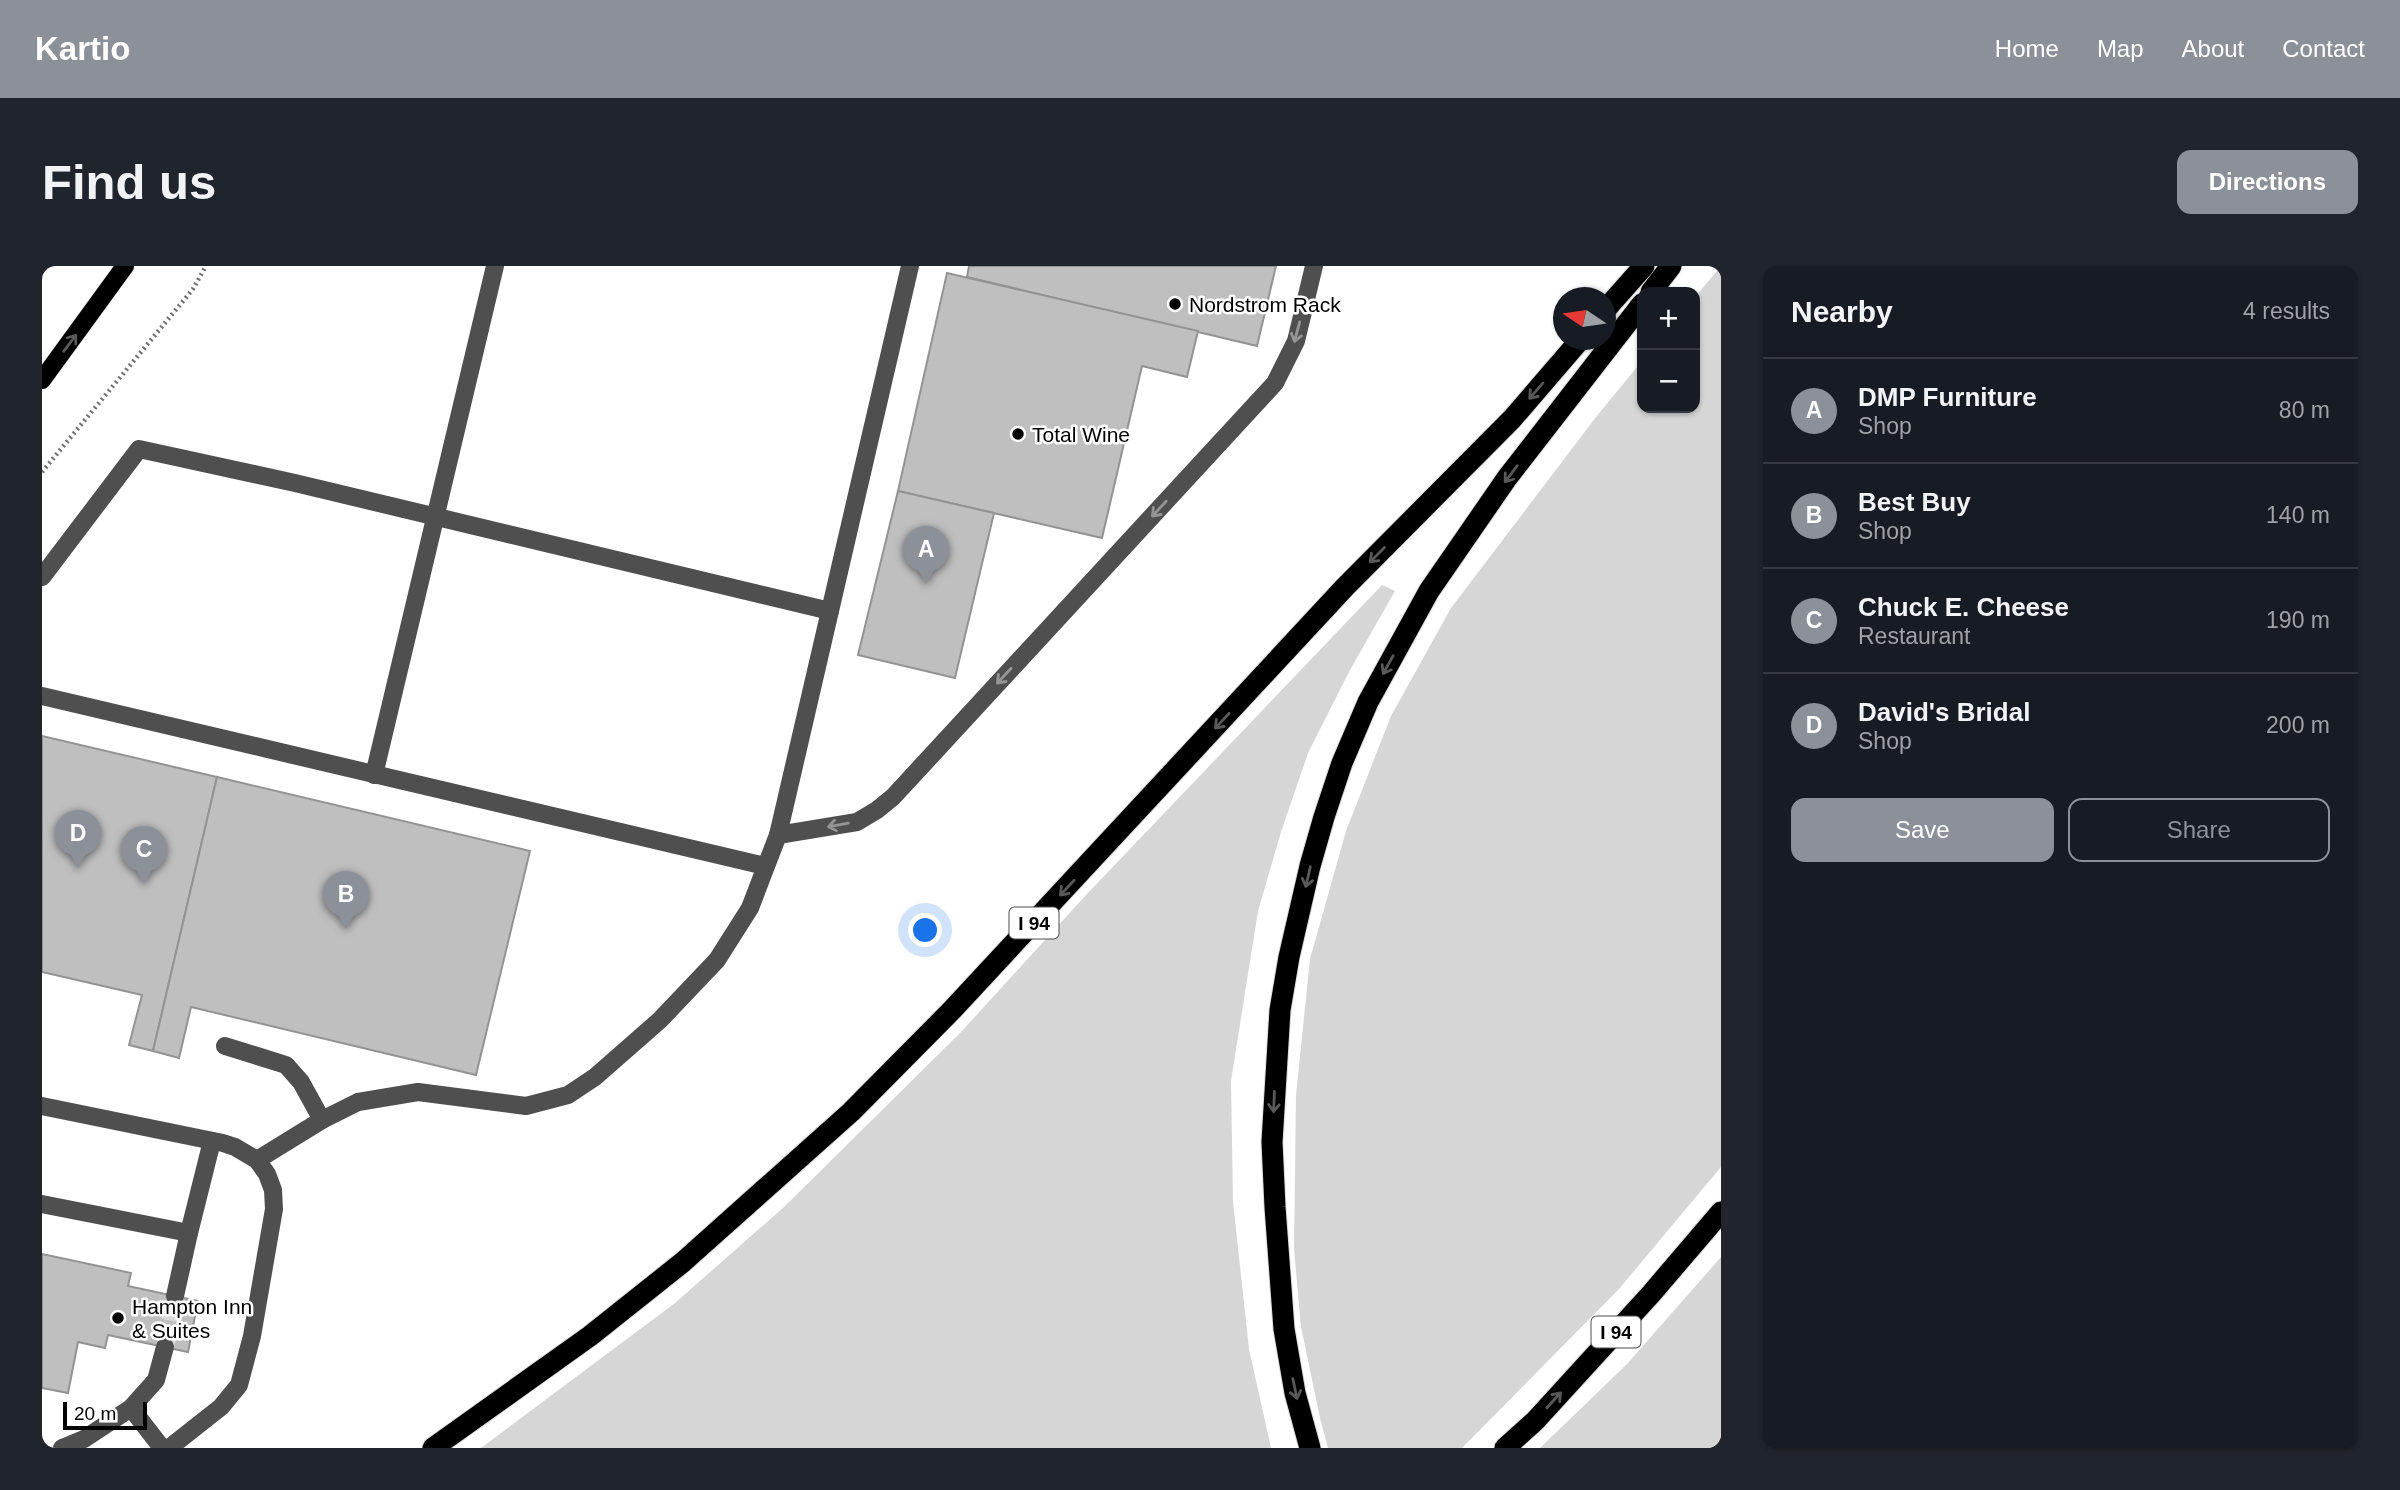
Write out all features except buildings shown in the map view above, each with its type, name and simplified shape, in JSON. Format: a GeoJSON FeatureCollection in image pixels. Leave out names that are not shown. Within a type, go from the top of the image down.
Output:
{"type":"FeatureCollection","features":[{"type":"Feature","properties":{"kind":"highway"},"geometry":{"type":"LineString","coordinates":[[1616,298],[1644,266]]}},
{"type":"Feature","properties":{"kind":"highway"},"geometry":{"type":"LineString","coordinates":[[1655,287],[1671,266]]}},
{"type":"Feature","properties":{"kind":"highway"},"geometry":{"type":"LineString","coordinates":[[1310,1448],[1295,1393],[1284,1329],[1272,1142],[1280,1010],[1310,866],[1342,763],[1368,702],[1429,592],[1507,478],[1637,310]]}},
{"type":"Feature","properties":{"kind":"highway","name":"I 94"},"geometry":{"type":"LineString","coordinates":[[433,1448],[601,1328],[682,1262],[850,1112],[952,1010],[1345,587],[1512,419],[1571,350]]}},
{"type":"Feature","properties":{"kind":"highway","name":"I 94"},"geometry":{"type":"LineString","coordinates":[[1505,1448],[1535,1421],[1651,1294],[1721,1212]]}},
{"type":"Feature","properties":{"kind":"main road"},"geometry":{"type":"LineString","coordinates":[[42,380],[125,266]]}},
{"type":"Feature","properties":{"kind":"lane"},"geometry":{"type":"LineString","coordinates":[[374,775],[495,266]]}},
{"type":"Feature","properties":{"kind":"lane"},"geometry":{"type":"LineString","coordinates":[[257,1160],[358,1102],[418,1092],[526,1107],[568,1095],[595,1077],[660,1020],[717,960],[750,908],[778,835],[910,266]]}},
{"type":"Feature","properties":{"kind":"lane"},"geometry":{"type":"LineString","coordinates":[[778,835],[857,822],[893,797],[1275,383],[1296,341],[1314,266]]}},
{"type":"Feature","properties":{"kind":"lane"},"geometry":{"type":"LineString","coordinates":[[42,577],[139,449],[830,611]]}},
{"type":"Feature","properties":{"kind":"lane"},"geometry":{"type":"LineString","coordinates":[[42,696],[765,866]]}},
{"type":"Feature","properties":{"kind":"lane"},"geometry":{"type":"LineString","coordinates":[[225,1046],[286,1065],[301,1082],[322,1121]]}},
{"type":"Feature","properties":{"kind":"lane"},"geometry":{"type":"LineString","coordinates":[[42,1106],[235,1147],[257,1160],[267,1174],[273,1190],[274,1209],[251,1336],[239,1385],[221,1407],[169,1448]]}},
{"type":"Feature","properties":{"kind":"lane"},"geometry":{"type":"LineString","coordinates":[[175,1296],[212,1141]]}},
{"type":"Feature","properties":{"kind":"lane"},"geometry":{"type":"LineString","coordinates":[[42,1204],[189,1233]]}},
{"type":"Feature","properties":{"kind":"lane"},"geometry":{"type":"LineString","coordinates":[[62,1448],[84,1439],[131,1408],[156,1380],[165,1347]]}},
{"type":"Feature","properties":{"kind":"lane"},"geometry":{"type":"LineString","coordinates":[[131,1408],[162,1448]]}},
{"type":"Feature","properties":{"kind":"path"},"geometry":{"type":"LineString","coordinates":[[42,472],[193,289],[206,266]]}},
{"type":"Feature","properties":{"kind":"shaded area"},"geometry":{"type":"Polygon","coordinates":[[[1721,266],[1721,1167],[1619,1289],[1462,1448],[1328,1448],[1301,1327],[1294,1249],[1296,1095],[1310,959],[1346,831],[1391,716],[1451,608],[1637,367],[1637,413],[1700,413],[1700,291],[1721,266]]]}},
{"type":"Feature","properties":{"kind":"shaded area"},"geometry":{"type":"Polygon","coordinates":[[[1382,585],[1395,591],[1350,670],[1308,753],[1281,832],[1258,911],[1231,1081],[1233,1202],[1249,1349],[1271,1448],[481,1448],[675,1303],[784,1207],[961,1032],[1086,895],[1382,585]]]}},
{"type":"Feature","properties":{"kind":"shaded area"},"geometry":{"type":"Polygon","coordinates":[[[1721,1257],[1721,1448],[1540,1448],[1628,1363],[1721,1257]]]}},
{"type":"Feature","properties":{"kind":"tunnel"},"geometry":{"type":"LineString","coordinates":[[165,1347],[175,1296]]}},
{"type":"Feature","properties":{"kind":"place","name":"Nordstrom Rack"},"geometry":{"type":"Point","coordinates":[1175,304]}},
{"type":"Feature","properties":{"kind":"place","name":"Total Wine"},"geometry":{"type":"Point","coordinates":[1018,434]}},
{"type":"Feature","properties":{"kind":"place","name":"DMP Furniture"},"geometry":{"type":"Point","coordinates":[926,584]}},
{"type":"Feature","properties":{"kind":"place","name":"David's Bridal"},"geometry":{"type":"Point","coordinates":[78,868]}},
{"type":"Feature","properties":{"kind":"place","name":"Chuck E. Cheese"},"geometry":{"type":"Point","coordinates":[144,884]}},
{"type":"Feature","properties":{"kind":"place","name":"Best Buy"},"geometry":{"type":"Point","coordinates":[346,929]}},
{"type":"Feature","properties":{"kind":"place","name":"Hampton Inn & Suites"},"geometry":{"type":"Point","coordinates":[118,1318]}}]}
